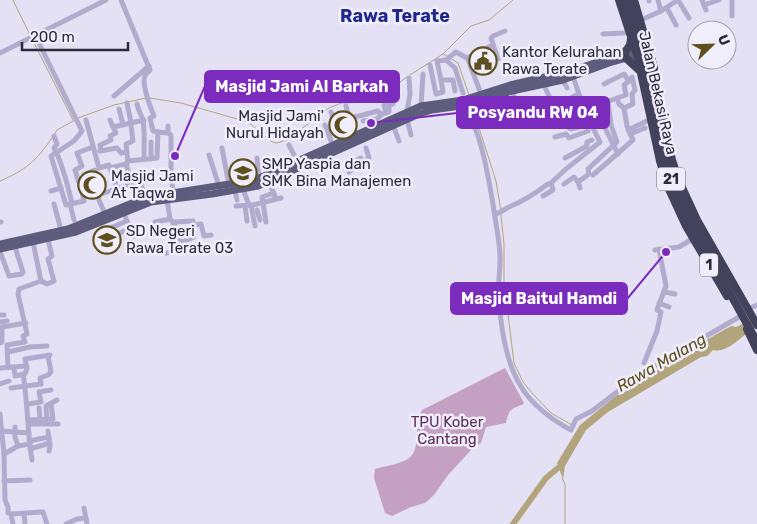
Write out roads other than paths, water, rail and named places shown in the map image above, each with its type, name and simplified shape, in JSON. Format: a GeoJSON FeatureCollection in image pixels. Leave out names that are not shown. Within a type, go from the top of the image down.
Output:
{"type":"FeatureCollection","features":[{"type":"Feature","properties":{"kind":"highway","name":"Jalan Bekasi Raya"},"geometry":{"type":"LineString","coordinates":[[619,0],[636,52],[660,161],[670,192],[694,238],[754,341],[757,350]]}},
{"type":"Feature","properties":{"kind":"highway","name":"21"},"geometry":{"type":"LineString","coordinates":[[624,0],[642,58],[673,184],[690,221],[754,341]]}},
{"type":"Feature","properties":{"kind":"highway","name":"21"},"geometry":{"type":"LineString","coordinates":[[630,0],[651,68],[678,181],[696,220],[757,325]]}},
{"type":"Feature","properties":{"kind":"highway","name":"Jalan Bekasi Raya"},"geometry":{"type":"LineString","coordinates":[[634,0],[648,49]]}},
{"type":"Feature","properties":{"kind":"highway","name":"Jalan Bekasi Raya"},"geometry":{"type":"LineString","coordinates":[[638,11],[638,19],[658,81],[670,143],[684,188],[757,325]]}},
{"type":"Feature","properties":{"kind":"highway"},"geometry":{"type":"LineString","coordinates":[[630,32],[630,45],[625,55],[641,73]]}},
{"type":"Feature","properties":{"kind":"highway"},"geometry":{"type":"LineString","coordinates":[[670,192],[684,188]]}},
{"type":"Feature","properties":{"kind":"main road"},"geometry":{"type":"LineString","coordinates":[[1,252],[15,246],[48,239],[143,204],[258,186],[330,154],[353,136],[371,128],[383,116],[407,115],[432,110],[648,49]]}},
{"type":"Feature","properties":{"kind":"main road"},"geometry":{"type":"LineString","coordinates":[[480,96],[563,80],[600,63]]}},
{"type":"Feature","properties":{"kind":"main road"},"geometry":{"type":"LineString","coordinates":[[0,244],[85,225],[105,214],[141,199],[259,179],[298,161],[340,147],[364,144],[421,106],[463,101]]}},
{"type":"Feature","properties":{"kind":"street"},"geometry":{"type":"LineString","coordinates":[[0,53],[106,0]]}},
{"type":"Feature","properties":{"kind":"street"},"geometry":{"type":"LineString","coordinates":[[113,127],[143,121],[154,116],[144,80],[150,71],[122,0]]}},
{"type":"Feature","properties":{"kind":"street"},"geometry":{"type":"LineString","coordinates":[[658,0],[662,12]]}},
{"type":"Feature","properties":{"kind":"street"},"geometry":{"type":"LineString","coordinates":[[704,5],[719,0]]}},
{"type":"Feature","properties":{"kind":"street"},"geometry":{"type":"LineString","coordinates":[[732,0],[732,16]]}},
{"type":"Feature","properties":{"kind":"street"},"geometry":{"type":"LineString","coordinates":[[641,20],[662,12],[676,1],[689,18]]}},
{"type":"Feature","properties":{"kind":"street"},"geometry":{"type":"LineString","coordinates":[[667,8],[676,25]]}},
{"type":"Feature","properties":{"kind":"street"},"geometry":{"type":"LineString","coordinates":[[498,59],[491,38],[505,31]]}},
{"type":"Feature","properties":{"kind":"street"},"geometry":{"type":"LineString","coordinates":[[603,34],[630,32]]}},
{"type":"Feature","properties":{"kind":"street"},"geometry":{"type":"LineString","coordinates":[[32,36],[81,130],[81,133],[74,141],[51,156],[66,204],[84,202],[75,170],[82,166],[77,153],[93,147]]}},
{"type":"Feature","properties":{"kind":"street"},"geometry":{"type":"LineString","coordinates":[[467,58],[493,45]]}},
{"type":"Feature","properties":{"kind":"street"},"geometry":{"type":"LineString","coordinates":[[430,65],[436,94],[443,92],[437,61],[447,59],[457,52],[467,58],[480,96]]}},
{"type":"Feature","properties":{"kind":"street"},"geometry":{"type":"LineString","coordinates":[[447,59],[455,68],[463,101],[483,152],[499,213],[500,263],[498,289],[501,318],[509,357],[520,386],[553,420],[571,429],[576,419],[592,411],[638,376],[740,318]]}},
{"type":"Feature","properties":{"kind":"street"},"geometry":{"type":"LineString","coordinates":[[114,96],[148,66]]}},
{"type":"Feature","properties":{"kind":"street"},"geometry":{"type":"LineString","coordinates":[[535,67],[538,79]]}},
{"type":"Feature","properties":{"kind":"street"},"geometry":{"type":"LineString","coordinates":[[618,154],[602,125],[600,116],[603,110],[603,103],[626,95],[624,85],[629,82],[630,78],[641,73]]}},
{"type":"Feature","properties":{"kind":"street"},"geometry":{"type":"LineString","coordinates":[[421,106],[424,74]]}},
{"type":"Feature","properties":{"kind":"street"},"geometry":{"type":"LineString","coordinates":[[604,84],[624,74],[630,78],[635,90],[632,93],[633,104],[624,108]]}},
{"type":"Feature","properties":{"kind":"street"},"geometry":{"type":"LineString","coordinates":[[573,77],[587,116],[592,140],[596,146]]}},
{"type":"Feature","properties":{"kind":"street"},"geometry":{"type":"LineString","coordinates":[[409,78],[410,94],[407,115],[411,135]]}},
{"type":"Feature","properties":{"kind":"street"},"geometry":{"type":"LineString","coordinates":[[441,80],[453,80],[455,91]]}},
{"type":"Feature","properties":{"kind":"street"},"geometry":{"type":"LineString","coordinates":[[563,80],[567,88]]}},
{"type":"Feature","properties":{"kind":"street"},"geometry":{"type":"LineString","coordinates":[[544,85],[554,107]]}},
{"type":"Feature","properties":{"kind":"street"},"geometry":{"type":"LineString","coordinates":[[422,90],[435,88]]}},
{"type":"Feature","properties":{"kind":"street"},"geometry":{"type":"LineString","coordinates":[[512,91],[517,103],[520,103],[523,115]]}},
{"type":"Feature","properties":{"kind":"street"},"geometry":{"type":"LineString","coordinates":[[529,122],[578,94]]}},
{"type":"Feature","properties":{"kind":"street"},"geometry":{"type":"LineString","coordinates":[[593,175],[632,140],[624,108],[618,104],[617,98]]}},
{"type":"Feature","properties":{"kind":"street"},"geometry":{"type":"LineString","coordinates":[[383,116],[384,105],[387,102],[386,99]]}},
{"type":"Feature","properties":{"kind":"street"},"geometry":{"type":"LineString","coordinates":[[371,128],[366,121],[377,119],[390,111],[389,105],[392,104],[393,99]]}},
{"type":"Feature","properties":{"kind":"street"},"geometry":{"type":"LineString","coordinates":[[578,182],[589,174],[588,169],[617,141],[611,125],[608,101]]}},
{"type":"Feature","properties":{"kind":"street"},"geometry":{"type":"LineString","coordinates":[[127,103],[133,141],[126,144],[127,162],[131,184],[141,199]]}},
{"type":"Feature","properties":{"kind":"street"},"geometry":{"type":"LineString","coordinates":[[137,104],[143,121],[144,158]]}},
{"type":"Feature","properties":{"kind":"street"},"geometry":{"type":"LineString","coordinates":[[346,106],[351,124],[349,127],[353,136]]}},
{"type":"Feature","properties":{"kind":"street"},"geometry":{"type":"LineString","coordinates":[[523,115],[540,106]]}},
{"type":"Feature","properties":{"kind":"street"},"geometry":{"type":"LineString","coordinates":[[119,109],[123,125]]}},
{"type":"Feature","properties":{"kind":"street"},"geometry":{"type":"LineString","coordinates":[[523,115],[542,110],[545,113]]}},
{"type":"Feature","properties":{"kind":"street"},"geometry":{"type":"LineString","coordinates":[[355,117],[378,111],[383,116]]}},
{"type":"Feature","properties":{"kind":"street"},"geometry":{"type":"LineString","coordinates":[[594,111],[595,114],[600,116]]}},
{"type":"Feature","properties":{"kind":"street"},"geometry":{"type":"LineString","coordinates":[[331,112],[340,147]]}},
{"type":"Feature","properties":{"kind":"street"},"geometry":{"type":"LineString","coordinates":[[551,126],[566,121],[572,122],[587,116]]}},
{"type":"Feature","properties":{"kind":"street"},"geometry":{"type":"LineString","coordinates":[[150,118],[152,130],[168,133]]}},
{"type":"Feature","properties":{"kind":"street"},"geometry":{"type":"LineString","coordinates":[[629,132],[651,119]]}},
{"type":"Feature","properties":{"kind":"street"},"geometry":{"type":"LineString","coordinates":[[86,120],[94,153],[100,168],[108,165],[118,188]]}},
{"type":"Feature","properties":{"kind":"street"},"geometry":{"type":"LineString","coordinates":[[101,151],[100,145],[110,140],[110,136],[116,134],[110,120]]}},
{"type":"Feature","properties":{"kind":"street"},"geometry":{"type":"LineString","coordinates":[[566,121],[568,129],[590,128]]}},
{"type":"Feature","properties":{"kind":"street"},"geometry":{"type":"LineString","coordinates":[[325,125],[340,147]]}},
{"type":"Feature","properties":{"kind":"street"},"geometry":{"type":"LineString","coordinates":[[393,125],[399,141]]}},
{"type":"Feature","properties":{"kind":"street"},"geometry":{"type":"LineString","coordinates":[[168,126],[168,133],[171,135],[173,193]]}},
{"type":"Feature","properties":{"kind":"street"},"geometry":{"type":"LineString","coordinates":[[499,213],[506,208],[521,203],[552,183],[566,169],[596,146],[600,140],[590,128]]}},
{"type":"Feature","properties":{"kind":"street"},"geometry":{"type":"LineString","coordinates":[[555,137],[566,134],[569,138],[576,137],[590,128]]}},
{"type":"Feature","properties":{"kind":"street"},"geometry":{"type":"LineString","coordinates":[[629,132],[645,128]]}},
{"type":"Feature","properties":{"kind":"street"},"geometry":{"type":"LineString","coordinates":[[110,168],[144,158],[158,158],[158,132]]}},
{"type":"Feature","properties":{"kind":"street"},"geometry":{"type":"LineString","coordinates":[[54,136],[57,144],[54,148],[59,157],[70,192],[74,220]]}},
{"type":"Feature","properties":{"kind":"street"},"geometry":{"type":"LineString","coordinates":[[565,158],[587,146],[587,142],[592,140]]}},
{"type":"Feature","properties":{"kind":"street"},"geometry":{"type":"LineString","coordinates":[[151,142],[151,158]]}},
{"type":"Feature","properties":{"kind":"street"},"geometry":{"type":"LineString","coordinates":[[349,172],[369,158],[364,144]]}},
{"type":"Feature","properties":{"kind":"street"},"geometry":{"type":"LineString","coordinates":[[289,145],[298,161]]}},
{"type":"Feature","properties":{"kind":"street"},"geometry":{"type":"LineString","coordinates":[[94,153],[118,148],[121,153],[127,152]]}},
{"type":"Feature","properties":{"kind":"street"},"geometry":{"type":"LineString","coordinates":[[222,148],[229,185]]}},
{"type":"Feature","properties":{"kind":"street"},"geometry":{"type":"LineString","coordinates":[[330,154],[333,162]]}},
{"type":"Feature","properties":{"kind":"street"},"geometry":{"type":"LineString","coordinates":[[209,155],[219,186]]}},
{"type":"Feature","properties":{"kind":"street"},"geometry":{"type":"LineString","coordinates":[[257,158],[259,179]]}},
{"type":"Feature","properties":{"kind":"street"},"geometry":{"type":"LineString","coordinates":[[356,166],[355,161],[360,158]]}},
{"type":"Feature","properties":{"kind":"street"},"geometry":{"type":"LineString","coordinates":[[81,189],[87,185],[84,175],[94,170],[98,195],[105,214]]}},
{"type":"Feature","properties":{"kind":"street"},"geometry":{"type":"LineString","coordinates":[[141,176],[139,177],[139,182],[141,199]]}},
{"type":"Feature","properties":{"kind":"street"},"geometry":{"type":"LineString","coordinates":[[171,178],[182,178]]}},
{"type":"Feature","properties":{"kind":"street"},"geometry":{"type":"LineString","coordinates":[[564,184],[573,178],[578,182],[580,188]]}},
{"type":"Feature","properties":{"kind":"street"},"geometry":{"type":"LineString","coordinates":[[239,190],[236,203],[251,207],[264,205],[278,199],[269,181]]}},
{"type":"Feature","properties":{"kind":"street"},"geometry":{"type":"LineString","coordinates":[[543,196],[554,190],[552,183]]}},
{"type":"Feature","properties":{"kind":"street"},"geometry":{"type":"LineString","coordinates":[[98,195],[131,184]]}},
{"type":"Feature","properties":{"kind":"street"},"geometry":{"type":"LineString","coordinates":[[51,191],[61,188]]}},
{"type":"Feature","properties":{"kind":"street"},"geometry":{"type":"LineString","coordinates":[[239,190],[260,220]]}},
{"type":"Feature","properties":{"kind":"street"},"geometry":{"type":"LineString","coordinates":[[266,222],[262,198],[274,193]]}},
{"type":"Feature","properties":{"kind":"street"},"geometry":{"type":"LineString","coordinates":[[166,253],[186,251],[184,242],[179,237],[172,221],[167,199]]}},
{"type":"Feature","properties":{"kind":"street"},"geometry":{"type":"LineString","coordinates":[[54,204],[61,230]]}},
{"type":"Feature","properties":{"kind":"street"},"geometry":{"type":"LineString","coordinates":[[247,221],[251,207]]}},
{"type":"Feature","properties":{"kind":"street"},"geometry":{"type":"LineString","coordinates":[[251,207],[255,226]]}},
{"type":"Feature","properties":{"kind":"street"},"geometry":{"type":"LineString","coordinates":[[123,212],[134,236]]}},
{"type":"Feature","properties":{"kind":"street"},"geometry":{"type":"LineString","coordinates":[[155,222],[191,220],[194,225],[196,246]]}},
{"type":"Feature","properties":{"kind":"street"},"geometry":{"type":"LineString","coordinates":[[101,232],[127,221]]}},
{"type":"Feature","properties":{"kind":"street"},"geometry":{"type":"LineString","coordinates":[[194,225],[201,224],[204,236],[212,235]]}},
{"type":"Feature","properties":{"kind":"street"},"geometry":{"type":"LineString","coordinates":[[114,241],[114,236],[130,228]]}},
{"type":"Feature","properties":{"kind":"street"},"geometry":{"type":"LineString","coordinates":[[184,242],[194,237]]}},
{"type":"Feature","properties":{"kind":"street"},"geometry":{"type":"LineString","coordinates":[[644,363],[659,323],[661,312],[657,310],[666,286],[657,250],[679,247],[694,238]]}},
{"type":"Feature","properties":{"kind":"street"},"geometry":{"type":"LineString","coordinates":[[23,374],[15,376],[11,368],[7,345],[24,342],[24,336],[27,334],[18,294],[19,290],[41,281],[47,284],[54,281],[48,259],[52,256],[48,239]]}},
{"type":"Feature","properties":{"kind":"street"},"geometry":{"type":"LineString","coordinates":[[33,242],[41,281]]}},
{"type":"Feature","properties":{"kind":"street"},"geometry":{"type":"LineString","coordinates":[[1,252],[5,269],[10,277],[22,274],[15,246]]}},
{"type":"Feature","properties":{"kind":"street"},"geometry":{"type":"LineString","coordinates":[[664,292],[675,294]]}},
{"type":"Feature","properties":{"kind":"street"},"geometry":{"type":"LineString","coordinates":[[659,304],[669,307]]}},
{"type":"Feature","properties":{"kind":"street"},"geometry":{"type":"LineString","coordinates":[[752,315],[757,305]]}},
{"type":"Feature","properties":{"kind":"street"},"geometry":{"type":"LineString","coordinates":[[0,322],[7,321]]}},
{"type":"Feature","properties":{"kind":"street"},"geometry":{"type":"LineString","coordinates":[[0,343],[2,342],[2,328],[26,323]]}},
{"type":"Feature","properties":{"kind":"street"},"geometry":{"type":"LineString","coordinates":[[8,352],[30,347],[47,346]]}},
{"type":"Feature","properties":{"kind":"street"},"geometry":{"type":"LineString","coordinates":[[11,388],[25,386],[41,384],[40,378],[49,375],[51,372],[49,355],[25,359],[26,372],[23,374],[25,386],[28,404],[32,460]]}},
{"type":"Feature","properties":{"kind":"street"},"geometry":{"type":"LineString","coordinates":[[0,368],[25,366]]}},
{"type":"Feature","properties":{"kind":"street"},"geometry":{"type":"LineString","coordinates":[[0,384],[9,381]]}},
{"type":"Feature","properties":{"kind":"street"},"geometry":{"type":"LineString","coordinates":[[28,404],[41,402],[39,392],[51,390]]}},
{"type":"Feature","properties":{"kind":"street"},"geometry":{"type":"LineString","coordinates":[[29,422],[48,419],[46,406],[57,400]]}},
{"type":"Feature","properties":{"kind":"street"},"geometry":{"type":"LineString","coordinates":[[39,408],[40,419]]}},
{"type":"Feature","properties":{"kind":"street"},"geometry":{"type":"LineString","coordinates":[[0,414],[4,454],[3,494],[13,524]]}},
{"type":"Feature","properties":{"kind":"street"},"geometry":{"type":"LineString","coordinates":[[29,422],[58,424]]}},
{"type":"Feature","properties":{"kind":"street"},"geometry":{"type":"LineString","coordinates":[[1,431],[15,430],[29,433]]}},
{"type":"Feature","properties":{"kind":"street"},"geometry":{"type":"LineString","coordinates":[[15,430],[18,446]]}},
{"type":"Feature","properties":{"kind":"street"},"geometry":{"type":"LineString","coordinates":[[4,454],[18,446],[30,445],[49,437],[49,451]]}},
{"type":"Feature","properties":{"kind":"street"},"geometry":{"type":"LineString","coordinates":[[4,481],[30,480]]}},
{"type":"Feature","properties":{"kind":"street"},"geometry":{"type":"LineString","coordinates":[[66,524],[77,519],[86,521],[84,508]]}},
{"type":"Feature","properties":{"kind":"street"},"geometry":{"type":"LineString","coordinates":[[11,514],[43,512],[47,524]]}},
{"type":"Feature","properties":{"kind":"street"},"geometry":{"type":"LineString","coordinates":[[24,514],[25,524]]}},
{"type":"Feature","properties":{"kind":"waterway"},"geometry":{"type":"LineString","coordinates":[[13,0],[30,35]]}},
{"type":"Feature","properties":{"kind":"waterway"},"geometry":{"type":"LineString","coordinates":[[443,54],[471,26],[489,20],[513,0]]}},
{"type":"Feature","properties":{"kind":"waterway"},"geometry":{"type":"LineString","coordinates":[[32,39],[73,120]]}},
{"type":"Feature","properties":{"kind":"waterway"},"geometry":{"type":"LineString","coordinates":[[410,75],[443,54],[447,56]]}},
{"type":"Feature","properties":{"kind":"waterway"},"geometry":{"type":"LineString","coordinates":[[450,58],[458,63],[469,95]]}},
{"type":"Feature","properties":{"kind":"waterway"},"geometry":{"type":"LineString","coordinates":[[150,98],[181,103],[248,122],[272,142],[277,143],[287,140],[329,108],[341,103],[374,102],[394,91],[400,82],[407,77]]}},
{"type":"Feature","properties":{"kind":"waterway"},"geometry":{"type":"LineString","coordinates":[[78,118],[114,105],[146,98]]}},
{"type":"Feature","properties":{"kind":"waterway"},"geometry":{"type":"LineString","coordinates":[[472,106],[496,181],[501,211]]}},
{"type":"Feature","properties":{"kind":"waterway"},"geometry":{"type":"LineString","coordinates":[[54,135],[57,130],[75,120]]}},
{"type":"Feature","properties":{"kind":"waterway"},"geometry":{"type":"LineString","coordinates":[[0,181],[30,164],[52,138]]}},
{"type":"Feature","properties":{"kind":"waterway"},"geometry":{"type":"LineString","coordinates":[[501,215],[504,244],[504,282],[514,363],[523,382],[532,393],[551,413],[572,425]]}},
{"type":"Feature","properties":{"kind":"waterway"},"geometry":{"type":"LineString","coordinates":[[513,524],[546,478],[558,468]]}},
{"type":"Feature","properties":{"kind":"waterway"},"geometry":{"type":"LineString","coordinates":[[562,478],[565,484],[565,524]]}},
{"type":"Feature","properties":{"kind":"place","name":"Kantor Kelurahan Rawa Terate"},"geometry":{"type":"Point","coordinates":[483,61]}},
{"type":"Feature","properties":{"kind":"place","name":"Posyandu RW 04"},"geometry":{"type":"Point","coordinates":[371,123]}},
{"type":"Feature","properties":{"kind":"place","name":"Masjid Jami' Nurul Hidayah"},"geometry":{"type":"Point","coordinates":[343,125]}},
{"type":"Feature","properties":{"kind":"place","name":"Masjid Jami Al Barkah"},"geometry":{"type":"Point","coordinates":[175,156]}},
{"type":"Feature","properties":{"kind":"place","name":"SMP Yaspia dan SMK Bina Manajemen"},"geometry":{"type":"Point","coordinates":[243,173]}},
{"type":"Feature","properties":{"kind":"place","name":"Masjid Jami At Taqwa"},"geometry":{"type":"Point","coordinates":[92,185]}},
{"type":"Feature","properties":{"kind":"place","name":"SD Negeri Rawa Terate 03"},"geometry":{"type":"Point","coordinates":[107,240]}},
{"type":"Feature","properties":{"kind":"place","name":"Masjid Baitul Hamdi"},"geometry":{"type":"Point","coordinates":[666,252]}},
{"type":"Feature","properties":{"kind":"district","name":"Rawa Terate"},"geometry":{"type":"Point","coordinates":[395,16]}},
{"type":"Feature","properties":{"kind":"water label","name":"Rawa Malang"},"geometry":{"type":"Point","coordinates":[661,362]}},
{"type":"Feature","properties":{"kind":"park label","name":"TPU Kober Cantang"},"geometry":{"type":"Point","coordinates":[447,430]}}]}
